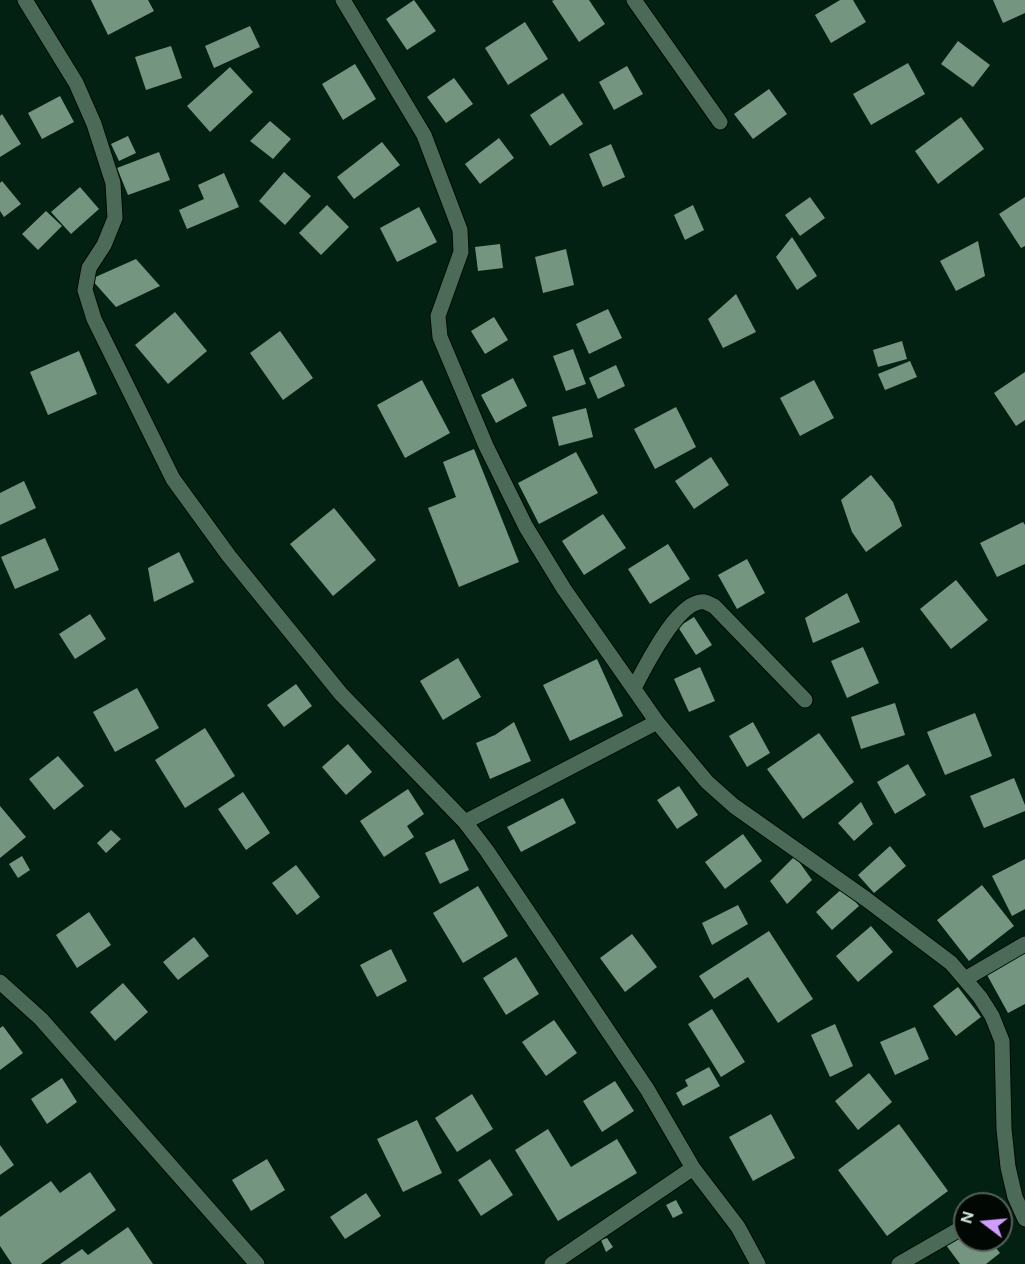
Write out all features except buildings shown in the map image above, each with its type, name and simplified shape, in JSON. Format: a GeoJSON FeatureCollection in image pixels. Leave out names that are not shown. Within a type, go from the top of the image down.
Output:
{"type":"FeatureCollection","features":[{"type":"Feature","properties":{"kind":"street"},"geometry":{"type":"LineString","coordinates":[[26,0],[76,83],[94,124],[113,183],[115,218],[104,245],[89,268],[85,290],[94,319],[173,479],[229,556],[341,694],[465,822],[500,870],[647,1089],[693,1168],[738,1227],[758,1264]]}},
{"type":"Feature","properties":{"kind":"street"},"geometry":{"type":"LineString","coordinates":[[343,0],[424,135],[460,230],[461,252],[438,316],[441,337],[486,446],[526,527],[564,589],[657,722],[707,782],[734,806],[951,963],[980,997],[992,1016],[1002,1041],[1004,1129],[1008,1167],[1015,1197],[1025,1219]]}},
{"type":"Feature","properties":{"kind":"street"},"geometry":{"type":"LineString","coordinates":[[634,0],[720,122]]}},
{"type":"Feature","properties":{"kind":"street"},"geometry":{"type":"LineString","coordinates":[[634,688],[658,643],[678,616],[696,603],[705,602],[714,606],[805,700]]}},
{"type":"Feature","properties":{"kind":"street"},"geometry":{"type":"LineString","coordinates":[[465,822],[657,722]]}},
{"type":"Feature","properties":{"kind":"street"},"geometry":{"type":"LineString","coordinates":[[965,979],[1025,944]]}},
{"type":"Feature","properties":{"kind":"street"},"geometry":{"type":"LineString","coordinates":[[0,982],[41,1018],[257,1264]]}},
{"type":"Feature","properties":{"kind":"street"},"geometry":{"type":"LineString","coordinates":[[552,1264],[693,1168]]}},
{"type":"Feature","properties":{"kind":"street"},"geometry":{"type":"LineString","coordinates":[[899,1264],[953,1233]]}}]}
